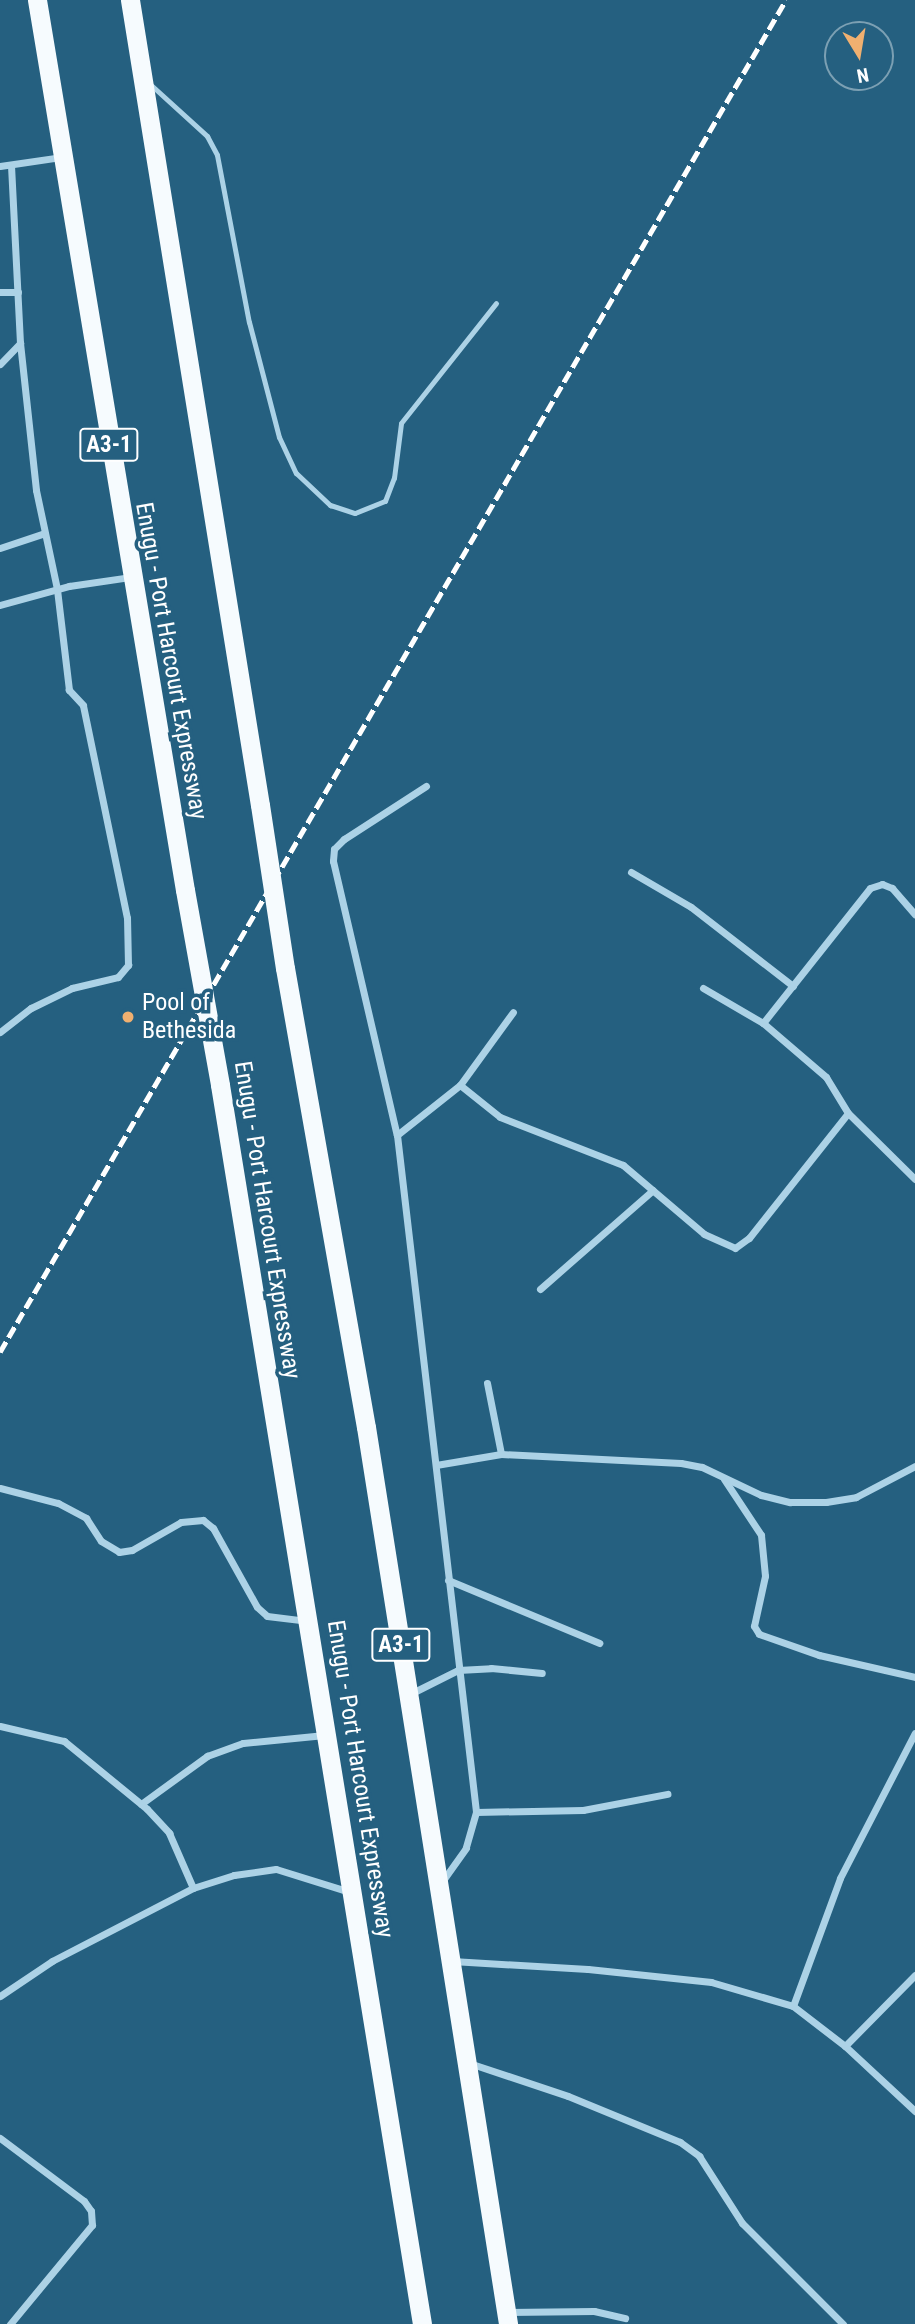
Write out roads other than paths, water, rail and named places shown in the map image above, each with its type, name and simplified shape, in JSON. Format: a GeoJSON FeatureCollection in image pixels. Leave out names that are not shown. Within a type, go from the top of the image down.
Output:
{"type":"FeatureCollection","features":[{"type":"Feature","properties":{"kind":"highway","name":"Enugu - Port Harcourt Expressway"},"geometry":{"type":"LineString","coordinates":[[37,0],[131,577],[220,1085],[354,1893],[422,2324]]}},
{"type":"Feature","properties":{"kind":"highway","name":"A3-1"},"geometry":{"type":"LineString","coordinates":[[130,0],[285,968],[409,1694],[507,2318]]}},
{"type":"Feature","properties":{"kind":"street"},"geometry":{"type":"LineString","coordinates":[[0,166],[63,157]]}},
{"type":"Feature","properties":{"kind":"street"},"geometry":{"type":"LineString","coordinates":[[0,1032],[32,1008],[72,988],[118,977],[128,965],[127,918],[83,705],[69,690],[57,589],[46,533],[20,343],[11,164]]}},
{"type":"Feature","properties":{"kind":"street"},"geometry":{"type":"LineString","coordinates":[[0,292],[18,292]]}},
{"type":"Feature","properties":{"kind":"street"},"geometry":{"type":"LineString","coordinates":[[0,364],[20,343]]}},
{"type":"Feature","properties":{"kind":"street"},"geometry":{"type":"LineString","coordinates":[[0,548],[46,533]]}},
{"type":"Feature","properties":{"kind":"street"},"geometry":{"type":"LineString","coordinates":[[0,605],[57,589],[131,577]]}},
{"type":"Feature","properties":{"kind":"street"},"geometry":{"type":"LineString","coordinates":[[426,786],[334,849],[397,1135],[476,1812],[466,1848],[439,1885]]}},
{"type":"Feature","properties":{"kind":"street"},"geometry":{"type":"LineString","coordinates":[[631,872],[691,907],[793,986]]}},
{"type":"Feature","properties":{"kind":"street"},"geometry":{"type":"LineString","coordinates":[[763,1023],[870,888],[882,884],[892,888],[915,914]]}},
{"type":"Feature","properties":{"kind":"street"},"geometry":{"type":"LineString","coordinates":[[703,988],[763,1023],[826,1077],[848,1113],[915,1179]]}},
{"type":"Feature","properties":{"kind":"street"},"geometry":{"type":"LineString","coordinates":[[397,1135],[460,1085],[513,1012]]}},
{"type":"Feature","properties":{"kind":"street"},"geometry":{"type":"LineString","coordinates":[[460,1085],[500,1117],[623,1165],[704,1234],[735,1248],[749,1238],[848,1113]]}},
{"type":"Feature","properties":{"kind":"street"},"geometry":{"type":"LineString","coordinates":[[541,1289],[653,1190]]}},
{"type":"Feature","properties":{"kind":"street"},"geometry":{"type":"LineString","coordinates":[[487,1383],[501,1454]]}},
{"type":"Feature","properties":{"kind":"street"},"geometry":{"type":"LineString","coordinates":[[436,1465],[501,1454],[681,1462],[722,1475],[761,1495],[790,1502],[826,1502],[856,1497],[915,1466]]}},
{"type":"Feature","properties":{"kind":"street"},"geometry":{"type":"LineString","coordinates":[[722,1475],[761,1535],[765,1577],[754,1626],[759,1634],[819,1656],[915,1677]]}},
{"type":"Feature","properties":{"kind":"street"},"geometry":{"type":"LineString","coordinates":[[0,1488],[58,1503],[86,1518],[101,1541],[119,1552],[132,1550],[181,1521],[203,1520],[213,1528],[257,1607],[267,1616],[309,1622]]}},
{"type":"Feature","properties":{"kind":"street"},"geometry":{"type":"LineString","coordinates":[[448,1580],[599,1643]]}},
{"type":"Feature","properties":{"kind":"street"},"geometry":{"type":"LineString","coordinates":[[409,1694],[458,1671],[491,1668],[542,1673]]}},
{"type":"Feature","properties":{"kind":"street"},"geometry":{"type":"LineString","coordinates":[[0,1726],[64,1741],[141,1804],[169,1833],[193,1888]]}},
{"type":"Feature","properties":{"kind":"street"},"geometry":{"type":"LineString","coordinates":[[793,2006],[840,1878],[915,1733]]}},
{"type":"Feature","properties":{"kind":"street"},"geometry":{"type":"LineString","coordinates":[[141,1804],[207,1756],[243,1743],[327,1735]]}},
{"type":"Feature","properties":{"kind":"street"},"geometry":{"type":"LineString","coordinates":[[476,1812],[583,1810],[667,1794]]}},
{"type":"Feature","properties":{"kind":"street"},"geometry":{"type":"LineString","coordinates":[[0,1996],[52,1961],[193,1888],[276,1869],[354,1893]]}},
{"type":"Feature","properties":{"kind":"street"},"geometry":{"type":"LineString","coordinates":[[452,1961],[588,1969],[711,1982],[793,2006],[845,2046],[915,2111]]}},
{"type":"Feature","properties":{"kind":"street"},"geometry":{"type":"LineString","coordinates":[[845,2046],[915,1975]]}},
{"type":"Feature","properties":{"kind":"street"},"geometry":{"type":"LineString","coordinates":[[468,2063],[568,2096],[680,2142],[699,2157],[742,2223],[843,2324]]}},
{"type":"Feature","properties":{"kind":"street"},"geometry":{"type":"LineString","coordinates":[[0,2138],[84,2201],[91,2211],[92,2225],[10,2324]]}},
{"type":"Feature","properties":{"kind":"street"},"geometry":{"type":"LineString","coordinates":[[507,2318],[594,2311],[625,2318]]}},
{"type":"Feature","properties":{"kind":"lane"},"geometry":{"type":"LineString","coordinates":[[143,79],[193,121],[217,155],[249,322],[279,437],[296,472],[330,505],[355,513],[385,501],[394,478],[401,423],[495,303]]}},
{"type":"Feature","properties":{"kind":"railway"},"geometry":{"type":"LineString","coordinates":[[0,1352],[786,0]]}},
{"type":"Feature","properties":{"kind":"place","name":"Pool of Bethesida"},"geometry":{"type":"Point","coordinates":[128,1017]}}]}
